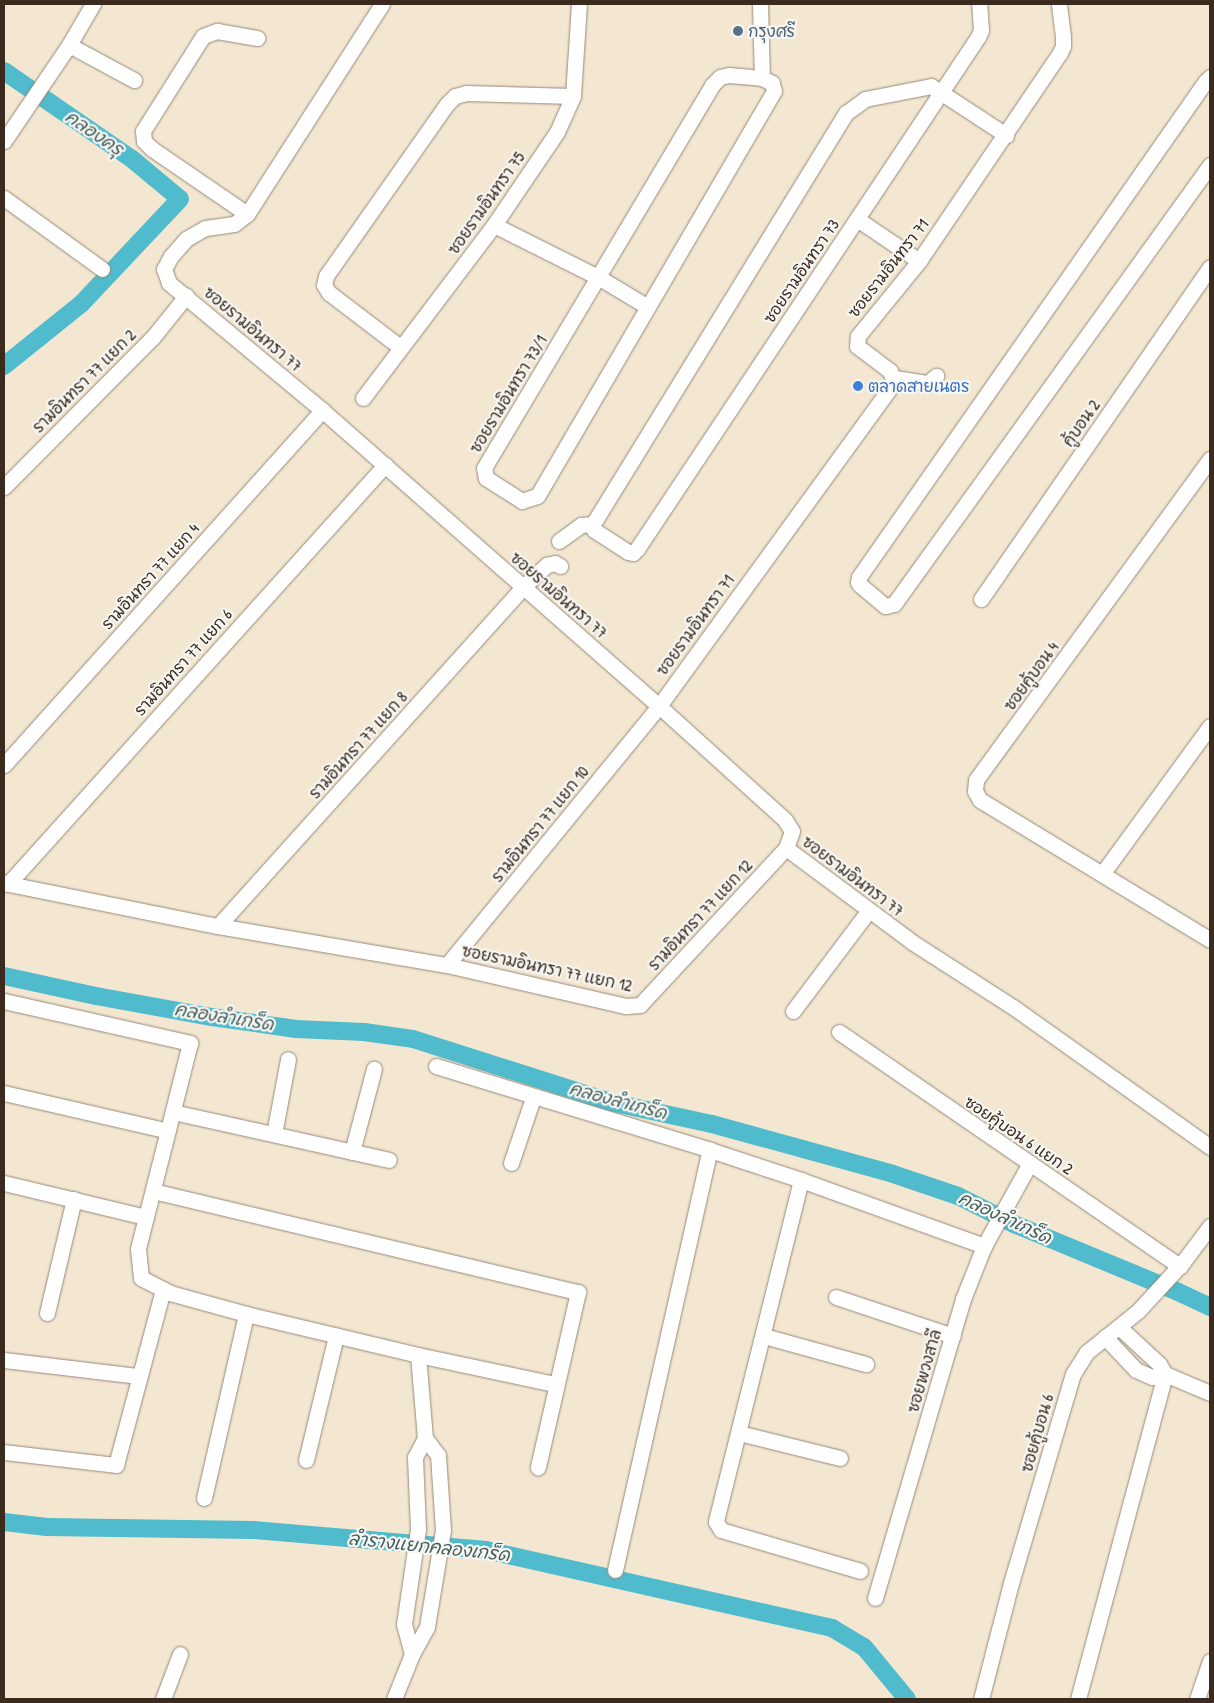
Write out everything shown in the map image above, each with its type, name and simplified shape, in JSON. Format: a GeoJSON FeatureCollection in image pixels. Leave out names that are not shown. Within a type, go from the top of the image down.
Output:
{"type":"FeatureCollection","features":[{"type":"Feature","properties":{"kind":"street"},"geometry":{"type":"LineString","coordinates":[[4,141],[69,45],[93,4]]}},
{"type":"Feature","properties":{"kind":"street","name":"ซอยรามอินทรา 77"},"geometry":{"type":"LineString","coordinates":[[382,4],[246,214],[234,224],[205,228],[186,239],[171,256],[164,269],[169,283],[322,410],[659,706],[785,820],[792,831],[786,848],[912,942],[1013,1007],[1210,1147]]}},
{"type":"Feature","properties":{"kind":"street","name":"ซอยรามอินทรา 75"},"geometry":{"type":"LineString","coordinates":[[363,398],[494,225],[557,132],[573,96],[580,4]]}},
{"type":"Feature","properties":{"kind":"street","name":"ซอยรามอินทรา 73/1"},"geometry":{"type":"LineString","coordinates":[[760,4],[762,78]]}},
{"type":"Feature","properties":{"kind":"street","name":"ซอยรามอินทรา 73"},"geometry":{"type":"LineString","coordinates":[[593,524],[594,530],[628,552],[633,553],[978,37],[981,30],[979,4]]}},
{"type":"Feature","properties":{"kind":"street","name":"ซอยรามอินทรา 71"},"geometry":{"type":"LineString","coordinates":[[659,706],[894,378],[890,371],[857,346],[858,336],[919,261],[1006,135],[1063,46],[1059,4]]}},
{"type":"Feature","properties":{"kind":"street"},"geometry":{"type":"LineString","coordinates":[[246,214],[152,149],[144,141],[143,131],[203,36],[217,31],[257,38]]}},
{"type":"Feature","properties":{"kind":"street"},"geometry":{"type":"LineString","coordinates":[[69,45],[134,80]]}},
{"type":"Feature","properties":{"kind":"street","name":"ซอยรามอินทรา 73/1"},"geometry":{"type":"LineString","coordinates":[[729,75],[762,78],[772,83],[774,91],[537,496],[522,501],[486,478],[484,468],[712,85],[720,77],[729,75]]}},
{"type":"Feature","properties":{"kind":"street"},"geometry":{"type":"LineString","coordinates":[[1210,77],[1199,90],[859,577],[858,582],[860,585],[885,606],[894,604],[1210,165]]}},
{"type":"Feature","properties":{"kind":"street"},"geometry":{"type":"LineString","coordinates":[[559,541],[581,525],[593,524],[846,113],[865,99],[931,86],[1006,135]]}},
{"type":"Feature","properties":{"kind":"street"},"geometry":{"type":"LineString","coordinates":[[400,347],[329,293],[324,285],[326,276],[447,104],[455,96],[466,93],[573,96]]}},
{"type":"Feature","properties":{"kind":"street"},"geometry":{"type":"LineString","coordinates":[[4,198],[102,269]]}},
{"type":"Feature","properties":{"kind":"street"},"geometry":{"type":"LineString","coordinates":[[856,219],[919,261]]}},
{"type":"Feature","properties":{"kind":"street"},"geometry":{"type":"LineString","coordinates":[[494,225],[598,277],[648,307]]}},
{"type":"Feature","properties":{"kind":"street","name":"คู้บอน 2"},"geometry":{"type":"LineString","coordinates":[[981,599],[1210,267]]}},
{"type":"Feature","properties":{"kind":"street","name":"รามอินทรา 77 แยก 2"},"geometry":{"type":"LineString","coordinates":[[4,488],[153,337],[186,296]]}},
{"type":"Feature","properties":{"kind":"street"},"geometry":{"type":"LineString","coordinates":[[894,378],[928,383],[936,376]]}},
{"type":"Feature","properties":{"kind":"street","name":"รามอินทรา 77 แยก 4"},"geometry":{"type":"LineString","coordinates":[[4,765],[322,410]]}},
{"type":"Feature","properties":{"kind":"street","name":"ซอยคู้บอน 4"},"geometry":{"type":"LineString","coordinates":[[1210,459],[976,780],[974,791],[980,800],[1210,940]]}},
{"type":"Feature","properties":{"kind":"street","name":"รามอินทรา 77 แยก 6"},"geometry":{"type":"LineString","coordinates":[[6,883],[385,465]]}},
{"type":"Feature","properties":{"kind":"street","name":"รามอินทรา 77 แยก 8"},"geometry":{"type":"LineString","coordinates":[[218,926],[523,587],[547,565],[555,563],[560,566]]}},
{"type":"Feature","properties":{"kind":"street","name":"รามอินทรา 77 แยก 10"},"geometry":{"type":"LineString","coordinates":[[447,965],[659,706]]}},
{"type":"Feature","properties":{"kind":"street"},"geometry":{"type":"LineString","coordinates":[[1102,874],[1210,726]]}},
{"type":"Feature","properties":{"kind":"street","name":"รามอินทรา 77 แยก 12"},"geometry":{"type":"LineString","coordinates":[[640,1005],[786,848]]}},
{"type":"Feature","properties":{"kind":"street","name":"ซอยรามอินทรา 77 แยก 12"},"geometry":{"type":"LineString","coordinates":[[6,883],[218,926],[447,965],[626,1006],[640,1005]]}},
{"type":"Feature","properties":{"kind":"street"},"geometry":{"type":"LineString","coordinates":[[793,1011],[869,910]]}},
{"type":"Feature","properties":{"kind":"street"},"geometry":{"type":"LineString","coordinates":[[4,1001],[190,1043],[138,1249],[141,1278],[163,1289],[246,1314],[418,1355],[556,1384]]}},
{"type":"Feature","properties":{"kind":"street","name":"ซอยคู้บอน 6 แยก 2"},"geometry":{"type":"LineString","coordinates":[[839,1032],[1180,1266]]}},
{"type":"Feature","properties":{"kind":"street"},"geometry":{"type":"LineString","coordinates":[[274,1134],[288,1059]]}},
{"type":"Feature","properties":{"kind":"street"},"geometry":{"type":"LineString","coordinates":[[436,1066],[533,1098],[710,1150],[985,1244]]}},
{"type":"Feature","properties":{"kind":"street"},"geometry":{"type":"LineString","coordinates":[[352,1152],[374,1069]]}},
{"type":"Feature","properties":{"kind":"street"},"geometry":{"type":"LineString","coordinates":[[4,1093],[168,1131]]}},
{"type":"Feature","properties":{"kind":"street"},"geometry":{"type":"LineString","coordinates":[[511,1163],[533,1098]]}},
{"type":"Feature","properties":{"kind":"street"},"geometry":{"type":"LineString","coordinates":[[173,1112],[389,1160]]}},
{"type":"Feature","properties":{"kind":"street"},"geometry":{"type":"LineString","coordinates":[[614,1570],[710,1150]]}},
{"type":"Feature","properties":{"kind":"street","name":"ซอยพวงสาลี"},"geometry":{"type":"LineString","coordinates":[[875,1598],[962,1298],[985,1244],[1011,1194],[1030,1163]]}},
{"type":"Feature","properties":{"kind":"street"},"geometry":{"type":"LineString","coordinates":[[801,1180],[764,1336],[716,1522],[721,1530],[860,1571]]}},
{"type":"Feature","properties":{"kind":"street"},"geometry":{"type":"LineString","coordinates":[[4,1183],[146,1217]]}},
{"type":"Feature","properties":{"kind":"street"},"geometry":{"type":"LineString","coordinates":[[153,1191],[578,1292],[538,1467]]}},
{"type":"Feature","properties":{"kind":"street"},"geometry":{"type":"LineString","coordinates":[[47,1313],[74,1200]]}},
{"type":"Feature","properties":{"kind":"street","name":"ซอยคู้บอน 6"},"geometry":{"type":"LineString","coordinates":[[981,1699],[1012,1583],[1073,1374],[1087,1352],[1138,1311],[1168,1279],[1210,1226]]}},
{"type":"Feature","properties":{"kind":"street"},"geometry":{"type":"LineString","coordinates":[[4,1452],[116,1465],[163,1289]]}},
{"type":"Feature","properties":{"kind":"street"},"geometry":{"type":"LineString","coordinates":[[836,1298],[952,1336]]}},
{"type":"Feature","properties":{"kind":"street"},"geometry":{"type":"LineString","coordinates":[[204,1498],[246,1314]]}},
{"type":"Feature","properties":{"kind":"street"},"geometry":{"type":"LineString","coordinates":[[1119,1327],[1159,1364],[1166,1374],[1210,1393]]}},
{"type":"Feature","properties":{"kind":"street"},"geometry":{"type":"LineString","coordinates":[[306,1460],[336,1336]]}},
{"type":"Feature","properties":{"kind":"street"},"geometry":{"type":"LineString","coordinates":[[764,1336],[866,1364]]}},
{"type":"Feature","properties":{"kind":"street"},"geometry":{"type":"LineString","coordinates":[[1105,1337],[1136,1370],[1152,1377],[1166,1374]]}},
{"type":"Feature","properties":{"kind":"street"},"geometry":{"type":"LineString","coordinates":[[412,1654],[404,1624],[418,1529],[415,1457],[425,1438],[418,1355]]}},
{"type":"Feature","properties":{"kind":"street"},"geometry":{"type":"LineString","coordinates":[[4,1360],[139,1376]]}},
{"type":"Feature","properties":{"kind":"street"},"geometry":{"type":"LineString","coordinates":[[1078,1699],[1166,1374]]}},
{"type":"Feature","properties":{"kind":"street"},"geometry":{"type":"LineString","coordinates":[[739,1433],[840,1458]]}},
{"type":"Feature","properties":{"kind":"street"},"geometry":{"type":"LineString","coordinates":[[394,1699],[412,1654],[427,1627],[443,1530],[438,1455],[425,1438]]}},
{"type":"Feature","properties":{"kind":"street"},"geometry":{"type":"LineString","coordinates":[[164,1699],[180,1654]]}},
{"type":"Feature","properties":{"kind":"street"},"geometry":{"type":"LineString","coordinates":[[1197,1699],[1210,1661]]}},
{"type":"Feature","properties":{"kind":"waterway","name":"คลองครุ"},"geometry":{"type":"LineString","coordinates":[[4,71],[132,159],[180,199],[81,304],[4,366]]}},
{"type":"Feature","properties":{"kind":"waterway","name":"คลองลำเกร็ด"},"geometry":{"type":"LineString","coordinates":[[4,976],[96,996],[212,1017],[296,1029],[364,1032],[413,1039],[610,1102],[712,1124],[893,1174],[958,1196],[1014,1224],[1210,1307]]}},
{"type":"Feature","properties":{"kind":"waterway","name":"ลำรางแยกคลองเกร็ด"},"geometry":{"type":"LineString","coordinates":[[4,1522],[47,1527],[253,1530],[486,1550],[832,1628],[864,1647],[907,1699]]}},
{"type":"Feature","properties":{"kind":"place","name":"กรุงศรี"},"geometry":{"type":"Point","coordinates":[738,31]}},
{"type":"Feature","properties":{"kind":"place","name":"ตลาดสายเนตร"},"geometry":{"type":"Point","coordinates":[858,386]}}]}
